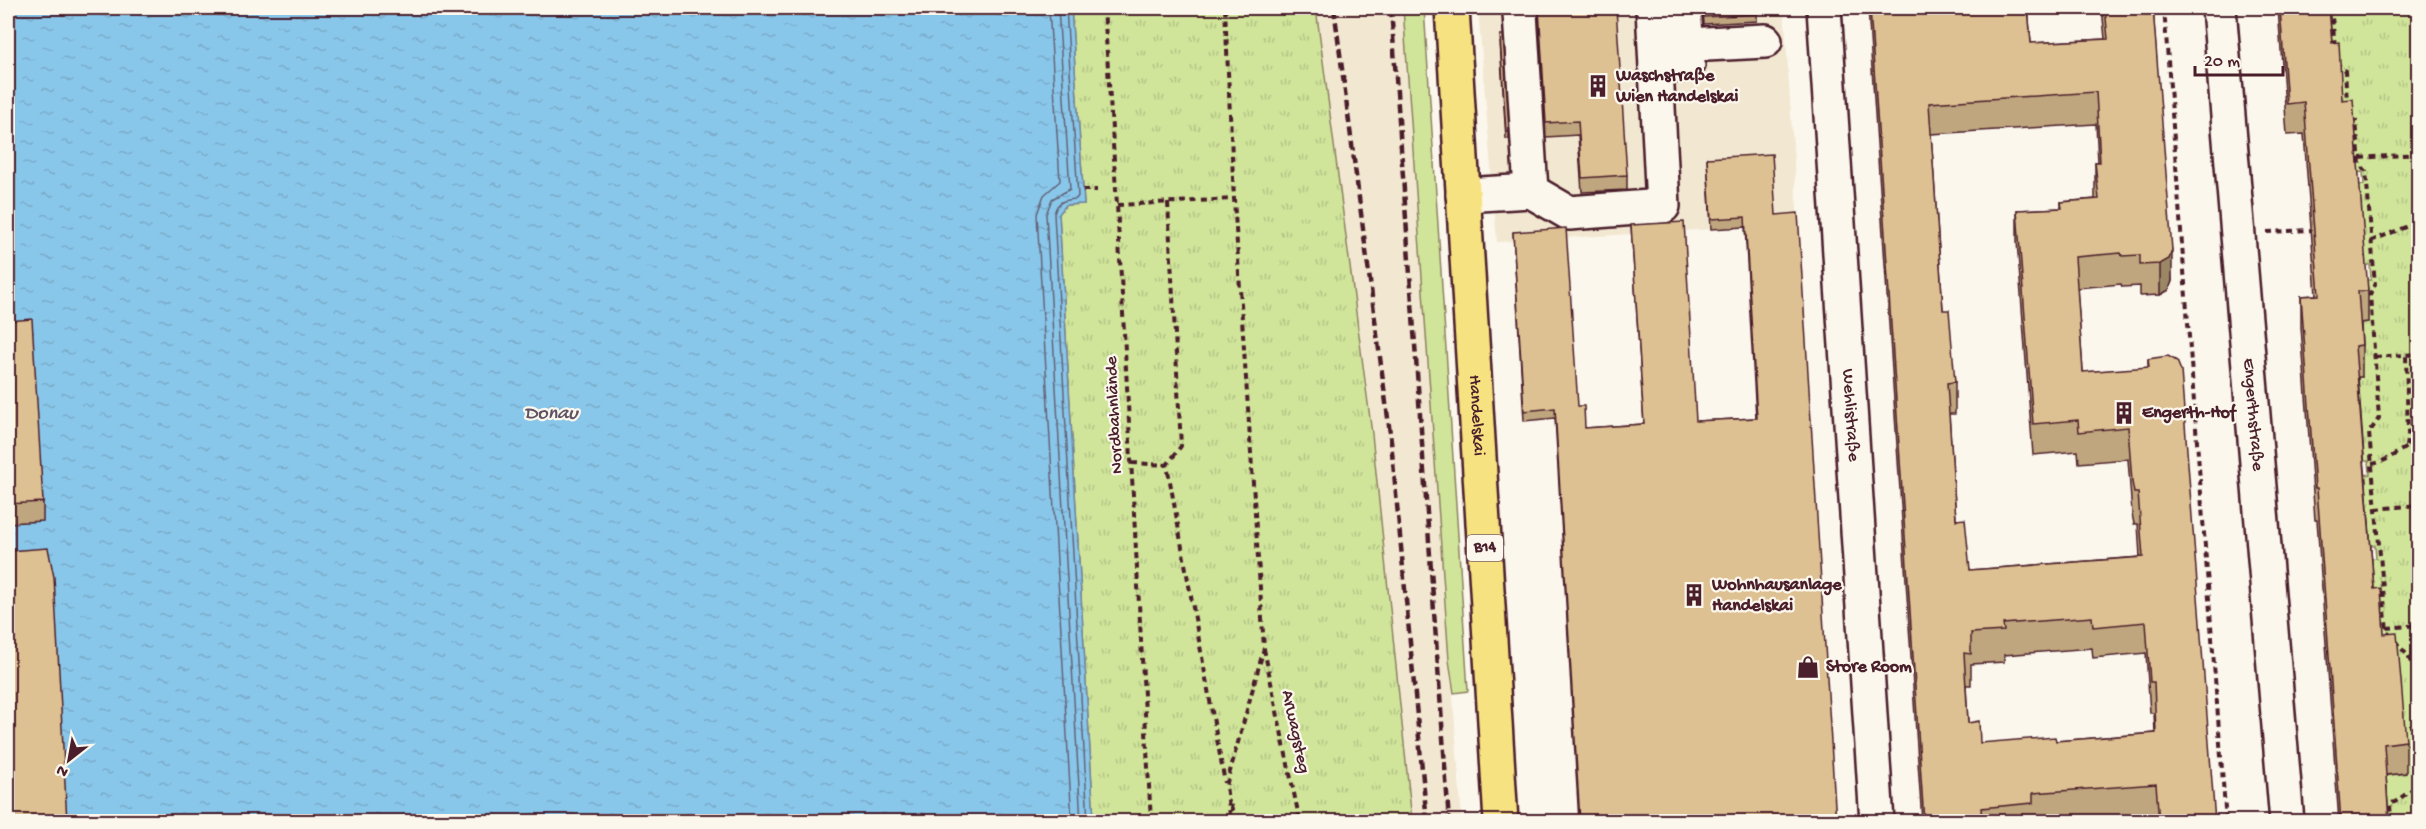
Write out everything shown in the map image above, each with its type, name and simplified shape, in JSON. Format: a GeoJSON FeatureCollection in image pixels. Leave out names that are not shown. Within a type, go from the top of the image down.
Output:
{"type":"FeatureCollection","features":[{"type":"Feature","properties":{"kind":"main road","name":"Handelskai"},"geometry":{"type":"LineString","coordinates":[[1452,8],[1501,822]]}},
{"type":"Feature","properties":{"kind":"street"},"geometry":{"type":"LineString","coordinates":[[1523,8],[1520,13],[1531,190]]}},
{"type":"Feature","properties":{"kind":"street"},"geometry":{"type":"LineString","coordinates":[[1463,195],[1531,190],[1569,213],[1604,201],[1663,206],[1653,8]]}},
{"type":"Feature","properties":{"kind":"street"},"geometry":{"type":"LineString","coordinates":[[1656,67],[1688,64],[1684,8]]}},
{"type":"Feature","properties":{"kind":"street","name":"Wehlistraße"},"geometry":{"type":"LineString","coordinates":[[1824,8],[1877,822]]}},
{"type":"Feature","properties":{"kind":"street","name":"Engerthstraße"},"geometry":{"type":"LineString","coordinates":[[2219,8],[2287,822]]}},
{"type":"Feature","properties":{"kind":"street"},"geometry":{"type":"LineString","coordinates":[[1687,45],[1765,41]]}},
{"type":"Feature","properties":{"kind":"path","name":"Nordbahnlände"},"geometry":{"type":"LineString","coordinates":[[1104,8],[1151,822]]}},
{"type":"Feature","properties":{"kind":"path"},"geometry":{"type":"LineString","coordinates":[[1225,8],[1234,199],[1264,648],[1226,786]]}},
{"type":"Feature","properties":{"kind":"path"},"geometry":{"type":"LineString","coordinates":[[2164,8],[2226,822]]}},
{"type":"Feature","properties":{"kind":"path"},"geometry":{"type":"LineString","coordinates":[[2331,8],[2336,62],[2345,71],[2349,122],[2356,121],[2360,164],[2366,171],[2375,285],[2370,294],[2379,418],[2369,433],[2387,632],[2408,656],[2418,678]]}},
{"type":"Feature","properties":{"kind":"path"},"geometry":{"type":"LineString","coordinates":[[2360,158],[2418,154]]}},
{"type":"Feature","properties":{"kind":"path"},"geometry":{"type":"LineString","coordinates":[[1083,190],[1097,190]]}},
{"type":"Feature","properties":{"kind":"path"},"geometry":{"type":"LineString","coordinates":[[1117,205],[1234,199]]}},
{"type":"Feature","properties":{"kind":"path"},"geometry":{"type":"LineString","coordinates":[[1168,203],[1181,446],[1167,465],[1233,822]]}},
{"type":"Feature","properties":{"kind":"path"},"geometry":{"type":"LineString","coordinates":[[2371,241],[2418,222]]}},
{"type":"Feature","properties":{"kind":"path"},"geometry":{"type":"LineString","coordinates":[[2360,226],[2370,227]]}},
{"type":"Feature","properties":{"kind":"path"},"geometry":{"type":"LineString","coordinates":[[2238,233],[2312,230]]}},
{"type":"Feature","properties":{"kind":"path"},"geometry":{"type":"LineString","coordinates":[[2375,357],[2418,354]]}},
{"type":"Feature","properties":{"kind":"path"},"geometry":{"type":"LineString","coordinates":[[2406,355],[2408,434],[2406,446]]}},
{"type":"Feature","properties":{"kind":"path"},"geometry":{"type":"LineString","coordinates":[[2372,464],[2394,457],[2406,446],[2418,442]]}},
{"type":"Feature","properties":{"kind":"path"},"geometry":{"type":"LineString","coordinates":[[1132,464],[1167,465]]}},
{"type":"Feature","properties":{"kind":"path"},"geometry":{"type":"LineString","coordinates":[[2376,509],[2418,505]]}},
{"type":"Feature","properties":{"kind":"path"},"geometry":{"type":"LineString","coordinates":[[2387,628],[2418,625]]}},
{"type":"Feature","properties":{"kind":"path","name":"Arwagsteg"},"geometry":{"type":"LineString","coordinates":[[1264,648],[1300,822]]}},
{"type":"Feature","properties":{"kind":"path"},"geometry":{"type":"LineString","coordinates":[[2409,726],[2418,726]]}},
{"type":"Feature","properties":{"kind":"path"},"geometry":{"type":"LineString","coordinates":[[2391,822],[2390,803],[2395,802],[2418,785]]}},
{"type":"Feature","properties":{"kind":"shaded area"},"geometry":{"type":"Polygon","coordinates":[[[1316,8],[1403,8],[1462,821],[1412,821],[1372,434],[1316,8]]]}},
{"type":"Feature","properties":{"kind":"shaded area"},"geometry":{"type":"Polygon","coordinates":[[[1478,8],[1784,8],[1798,224],[1497,242],[1478,8]]]}},
{"type":"Feature","properties":{"kind":"green space"},"geometry":{"type":"Polygon","coordinates":[[[1071,8],[1316,8],[1372,434],[1412,821],[1094,821],[1059,213],[1066,205],[1084,204],[1071,8]]]}},
{"type":"Feature","properties":{"kind":"green space"},"geometry":{"type":"Polygon","coordinates":[[[1403,8],[1424,8],[1468,691],[1454,693],[1449,660],[1403,8]]]}},
{"type":"Feature","properties":{"kind":"green space"},"geometry":{"type":"Polygon","coordinates":[[[2327,8],[2418,8],[2416,149],[2418,149],[2418,821],[2387,821],[2384,776],[2406,773],[2374,620],[2369,559],[2376,558],[2375,545],[2368,545],[2362,475],[2370,474],[2369,461],[2361,461],[2355,377],[2362,377],[2354,364],[2365,280],[2371,280],[2370,265],[2362,265],[2357,186],[2364,185],[2363,172],[2356,173],[2332,75],[2327,8]]]}},
{"type":"Feature","properties":{"kind":"water","name":"Donau"},"geometry":{"type":"Polygon","coordinates":[[[8,8],[1071,8],[1084,204],[1066,205],[1059,214],[1094,821],[8,821],[8,8]]]}},
{"type":"Feature","properties":{"kind":"building","name":"Waschstraße Wien Handelskai"},"geometry":{"type":"Polygon","coordinates":[[[1539,8],[1616,8],[1627,175],[1582,178],[1578,121],[1546,123],[1539,8]]]}},
{"type":"Feature","properties":{"kind":"building"},"geometry":{"type":"Polygon","coordinates":[[[1703,8],[1757,8],[1757,14],[1704,17],[1703,8]]]}},
{"type":"Feature","properties":{"kind":"building"},"geometry":{"type":"Polygon","coordinates":[[[1870,8],[1919,8],[1920,12],[2028,8],[2031,43],[2108,39],[2105,8],[2153,8],[2172,250],[2169,259],[2160,264],[2140,265],[2140,255],[2122,256],[2121,253],[2075,257],[2083,372],[2149,367],[2148,359],[2168,356],[2177,361],[2181,371],[2215,822],[2159,822],[2156,784],[2033,793],[2033,803],[1981,808],[1982,822],[1924,822],[1870,8]],[[2096,92],[1929,103],[1943,310],[1949,310],[1955,382],[1947,383],[1956,520],[1965,519],[1970,570],[2143,557],[2138,493],[2134,493],[2132,482],[2128,427],[2079,432],[2078,420],[2033,424],[2017,210],[2062,208],[2061,202],[2099,199],[2095,162],[2100,162],[2096,92]],[[2092,617],[2003,624],[2004,631],[1971,633],[1971,654],[1964,653],[1968,723],[1979,721],[1980,743],[2055,737],[2056,741],[2156,733],[2154,682],[2150,682],[2146,622],[2093,627],[2092,617]]]}},
{"type":"Feature","properties":{"kind":"building"},"geometry":{"type":"Polygon","coordinates":[[[2280,8],[2329,8],[2332,43],[2339,42],[2342,100],[2353,99],[2368,291],[2358,291],[2362,345],[2355,346],[2374,589],[2381,588],[2384,634],[2397,633],[2406,741],[2384,744],[2389,822],[2341,822],[2301,296],[2319,295],[2304,102],[2287,104],[2280,8]]]}},
{"type":"Feature","properties":{"kind":"building"},"geometry":{"type":"Polygon","coordinates":[[[1500,35],[1503,35],[1509,132],[1506,132],[1500,35]]]}},
{"type":"Feature","properties":{"kind":"building"},"geometry":{"type":"Polygon","coordinates":[[[2413,69],[2418,69],[2418,117],[2416,117],[2413,69]]]}},
{"type":"Feature","properties":{"kind":"building","name":"Wohnhausanlage Handelskai"},"geometry":{"type":"Polygon","coordinates":[[[1772,154],[1776,215],[1798,213],[1836,822],[1580,822],[1555,408],[1524,411],[1513,232],[1566,228],[1578,406],[1584,406],[1585,428],[1644,424],[1631,225],[1684,222],[1696,421],[1757,418],[1745,217],[1711,219],[1707,158],[1772,154]]]}},
{"type":"Feature","properties":{"kind":"building"},"geometry":{"type":"Polygon","coordinates":[[[32,319],[43,502],[8,504],[8,321],[32,319]]]}},
{"type":"Feature","properties":{"kind":"building"},"geometry":{"type":"Polygon","coordinates":[[[48,548],[54,577],[67,822],[8,822],[8,551],[48,548]]]}},
{"type":"Feature","properties":{"kind":"railway"},"geometry":{"type":"LineString","coordinates":[[1334,8],[1391,441],[1427,822]]}},
{"type":"Feature","properties":{"kind":"railway"},"geometry":{"type":"LineString","coordinates":[[1391,8],[1449,822]]}},
{"type":"Feature","properties":{"kind":"place","name":"Waschstraße Wien Handelskai"},"geometry":{"type":"Point","coordinates":[1598,86]}},
{"type":"Feature","properties":{"kind":"place","name":"Engerth-Hof"},"geometry":{"type":"Point","coordinates":[2124,413]}},
{"type":"Feature","properties":{"kind":"place","name":"Wohnhausanlage Handelskai"},"geometry":{"type":"Point","coordinates":[1694,595]}},
{"type":"Feature","properties":{"kind":"place","name":"Store Room"},"geometry":{"type":"Point","coordinates":[1808,667]}}]}
